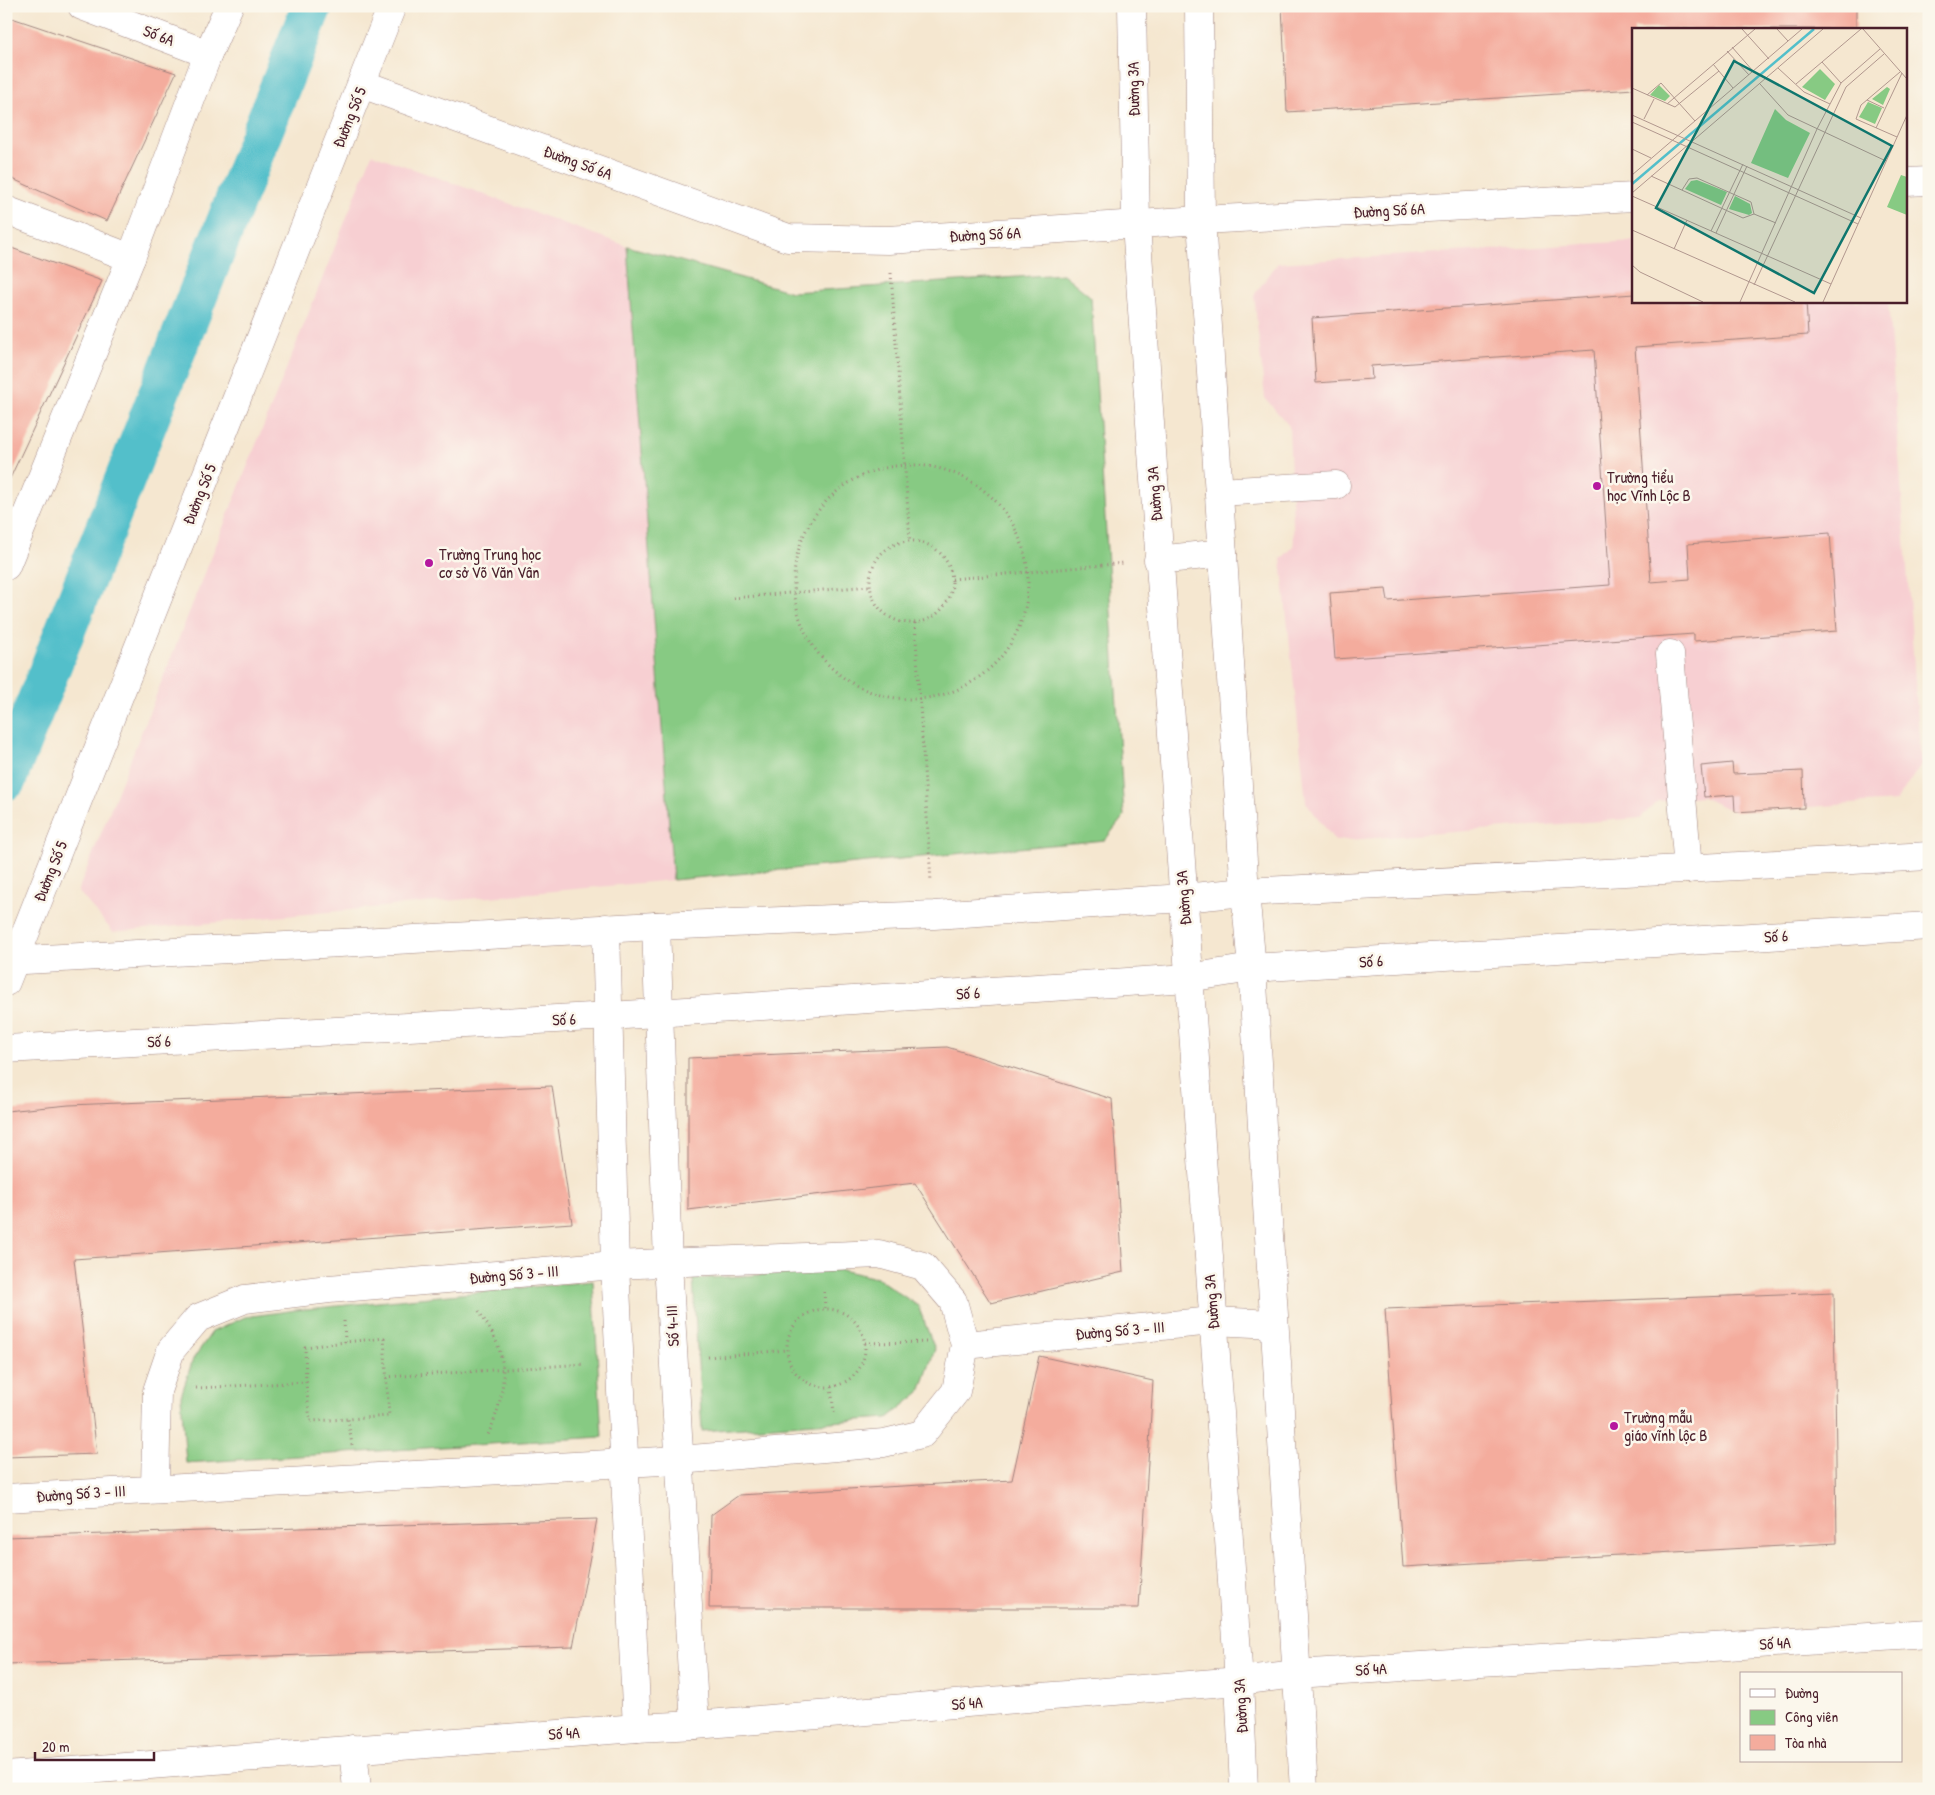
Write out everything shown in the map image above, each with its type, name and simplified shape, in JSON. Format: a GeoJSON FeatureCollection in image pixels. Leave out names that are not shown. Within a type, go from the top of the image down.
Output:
{"type":"FeatureCollection","features":[{"type":"Feature","properties":{"kind":"street","name":"Số 6A"},"geometry":{"type":"LineString","coordinates":[[82,6],[208,54]]}},
{"type":"Feature","properties":{"kind":"street"},"geometry":{"type":"LineString","coordinates":[[6,566],[131,258],[208,54],[229,6]]}},
{"type":"Feature","properties":{"kind":"street","name":"Đường Số 5"},"geometry":{"type":"LineString","coordinates":[[9,968],[392,6]]}},
{"type":"Feature","properties":{"kind":"street","name":"Đường 3A"},"geometry":{"type":"LineString","coordinates":[[1132,6],[1136,225],[1158,560],[1239,1682],[1244,1789]]}},
{"type":"Feature","properties":{"kind":"street"},"geometry":{"type":"LineString","coordinates":[[1199,6],[1201,220],[1245,892],[1252,968],[1304,1789]]}},
{"type":"Feature","properties":{"kind":"street","name":"Đường Số 6A"},"geometry":{"type":"LineString","coordinates":[[362,84],[788,238],[888,240],[1201,220],[1632,197]]}},
{"type":"Feature","properties":{"kind":"street"},"geometry":{"type":"LineString","coordinates":[[1908,182],[1929,181]]}},
{"type":"Feature","properties":{"kind":"street"},"geometry":{"type":"LineString","coordinates":[[6,210],[131,258]]}},
{"type":"Feature","properties":{"kind":"street"},"geometry":{"type":"LineString","coordinates":[[1219,492],[1336,485]]}},
{"type":"Feature","properties":{"kind":"street"},"geometry":{"type":"LineString","coordinates":[[1158,560],[1223,553]]}},
{"type":"Feature","properties":{"kind":"street"},"geometry":{"type":"LineString","coordinates":[[1670,654],[1688,869]]}},
{"type":"Feature","properties":{"kind":"street"},"geometry":{"type":"LineString","coordinates":[[9,968],[606,928],[934,916],[1245,892],[1929,856]]}},
{"type":"Feature","properties":{"kind":"street","name":"Số 4-III"},"geometry":{"type":"LineString","coordinates":[[656,926],[668,1263],[695,1725]]}},
{"type":"Feature","properties":{"kind":"street","name":"Số 6"},"geometry":{"type":"LineString","coordinates":[[6,1049],[659,1013],[1188,978],[1252,968],[1929,926]]}},
{"type":"Feature","properties":{"kind":"street"},"geometry":{"type":"LineString","coordinates":[[606,928],[616,1265],[637,1728]]}},
{"type":"Feature","properties":{"kind":"street","name":"Đường Số 3 - III"},"geometry":{"type":"LineString","coordinates":[[6,1498],[155,1488],[680,1460],[884,1443],[922,1434],[956,1391],[965,1345],[954,1301],[923,1266],[879,1254],[616,1265],[340,1288],[245,1299],[198,1318],[171,1350],[158,1391],[155,1488]]}},
{"type":"Feature","properties":{"kind":"street","name":"Đường Số 3 - III"},"geometry":{"type":"LineString","coordinates":[[965,1345],[1213,1322],[1274,1324]]}},
{"type":"Feature","properties":{"kind":"street","name":"Số 4A"},"geometry":{"type":"LineString","coordinates":[[6,1776],[695,1725],[1239,1682],[1296,1674],[1929,1633]]}},
{"type":"Feature","properties":{"kind":"street"},"geometry":{"type":"LineString","coordinates":[[353,1749],[357,1789]]}},
{"type":"Feature","properties":{"kind":"path"},"geometry":{"type":"LineString","coordinates":[[888,240],[910,540]]}},
{"type":"Feature","properties":{"kind":"path"},"geometry":{"type":"LineString","coordinates":[[905,465],[941,468],[974,482],[1002,506],[1020,536],[1028,572],[1026,609],[1011,643],[988,671],[956,691],[919,699],[883,696],[849,683],[821,659],[802,628],[793,593],[796,555],[810,520],[836,492],[868,472],[905,465]]}},
{"type":"Feature","properties":{"kind":"path"},"geometry":{"type":"LineString","coordinates":[[910,540],[922,542],[933,547],[943,555],[949,566],[952,579],[951,591],[946,603],[938,613],[927,620],[915,623],[902,622],[889,617],[872,599],[869,586],[870,572],[875,560],[896,543],[910,540]]}},
{"type":"Feature","properties":{"kind":"path"},"geometry":{"type":"LineString","coordinates":[[952,579],[1158,560]]}},
{"type":"Feature","properties":{"kind":"path"},"geometry":{"type":"LineString","coordinates":[[732,598],[869,586]]}},
{"type":"Feature","properties":{"kind":"path"},"geometry":{"type":"LineString","coordinates":[[915,623],[934,916]]}},
{"type":"Feature","properties":{"kind":"path"},"geometry":{"type":"LineString","coordinates":[[459,1279],[500,1350],[502,1370],[502,1392],[495,1421],[470,1471]]}},
{"type":"Feature","properties":{"kind":"path"},"geometry":{"type":"LineString","coordinates":[[340,1288],[345,1342]]}},
{"type":"Feature","properties":{"kind":"path"},"geometry":{"type":"LineString","coordinates":[[825,1308],[849,1316],[858,1324],[864,1335],[864,1360],[858,1371],[849,1380],[825,1388],[812,1385],[800,1379],[791,1368],[787,1350],[791,1329],[800,1318],[812,1311],[825,1308]]}},
{"type":"Feature","properties":{"kind":"path"},"geometry":{"type":"LineString","coordinates":[[384,1338],[386,1377],[389,1416],[310,1421],[305,1347],[384,1338]]}},
{"type":"Feature","properties":{"kind":"path"},"geometry":{"type":"LineString","coordinates":[[865,1343],[932,1342],[965,1345]]}},
{"type":"Feature","properties":{"kind":"path"},"geometry":{"type":"LineString","coordinates":[[674,1359],[787,1350]]}},
{"type":"Feature","properties":{"kind":"path"},"geometry":{"type":"LineString","coordinates":[[386,1377],[620,1363]]}},
{"type":"Feature","properties":{"kind":"path"},"geometry":{"type":"LineString","coordinates":[[158,1391],[306,1382]]}},
{"type":"Feature","properties":{"kind":"path"},"geometry":{"type":"LineString","coordinates":[[348,1420],[353,1453],[354,1478]]}},
{"type":"Feature","properties":{"kind":"shaded area","name":"Trường Trung học cơ sở Võ Văn Vân"},"geometry":{"type":"Polygon","coordinates":[[[372,154],[627,246],[673,880],[113,932],[78,891],[372,154]]]}},
{"type":"Feature","properties":{"kind":"shaded area","name":"Trường tiểu học Vĩnh Lộc B"},"geometry":{"type":"Polygon","coordinates":[[[1632,241],[1632,302],[1888,302],[1921,765],[1896,801],[1735,812],[1702,797],[1658,801],[1640,818],[1335,841],[1306,802],[1281,559],[1294,546],[1289,426],[1265,398],[1254,295],[1278,263],[1632,241]]]}},
{"type":"Feature","properties":{"kind":"green space"},"geometry":{"type":"Polygon","coordinates":[[[627,246],[792,292],[1063,274],[1091,297],[1124,816],[1105,840],[673,880],[627,246]]]}},
{"type":"Feature","properties":{"kind":"green space"},"geometry":{"type":"Polygon","coordinates":[[[841,1270],[877,1278],[918,1306],[935,1349],[920,1392],[888,1418],[702,1431],[693,1279],[841,1270]]]}},
{"type":"Feature","properties":{"kind":"green space"},"geometry":{"type":"Polygon","coordinates":[[[593,1281],[602,1437],[186,1463],[181,1396],[193,1359],[212,1332],[245,1317],[296,1310],[593,1281]]]}},
{"type":"Feature","properties":{"kind":"building"},"geometry":{"type":"Polygon","coordinates":[[[1282,6],[1856,6],[1856,28],[1632,28],[1632,89],[1287,112],[1282,6]]]}},
{"type":"Feature","properties":{"kind":"building"},"geometry":{"type":"Polygon","coordinates":[[[6,16],[176,73],[107,221],[6,176],[6,16]]]}},
{"type":"Feature","properties":{"kind":"building"},"geometry":{"type":"Polygon","coordinates":[[[6,246],[102,281],[6,487],[6,246]]]}},
{"type":"Feature","properties":{"kind":"building"},"geometry":{"type":"Polygon","coordinates":[[[1632,294],[1632,302],[1806,302],[1808,335],[1635,347],[1651,582],[1690,579],[1688,544],[1830,533],[1837,631],[1694,641],[1694,634],[1335,659],[1330,593],[1386,589],[1388,601],[1610,585],[1594,350],[1371,366],[1372,379],[1316,383],[1312,318],[1632,294]]]}},
{"type":"Feature","properties":{"kind":"building"},"geometry":{"type":"Polygon","coordinates":[[[1732,763],[1733,774],[1803,771],[1804,808],[1735,812],[1734,795],[1704,797],[1701,766],[1732,763]]]}},
{"type":"Feature","properties":{"kind":"building"},"geometry":{"type":"Polygon","coordinates":[[[947,1047],[1112,1099],[1123,1272],[991,1303],[915,1183],[688,1210],[688,1058],[947,1047]]]}},
{"type":"Feature","properties":{"kind":"building"},"geometry":{"type":"Polygon","coordinates":[[[552,1086],[572,1223],[74,1259],[97,1454],[6,1457],[6,1111],[69,1105],[552,1086]]]}},
{"type":"Feature","properties":{"kind":"building","name":"Trường mẫu giáo vĩnh lộc B"},"geometry":{"type":"Polygon","coordinates":[[[1834,1292],[1837,1543],[1403,1567],[1385,1309],[1834,1292]]]}},
{"type":"Feature","properties":{"kind":"building"},"geometry":{"type":"Polygon","coordinates":[[[1039,1356],[1153,1381],[1139,1608],[709,1608],[711,1515],[739,1495],[1012,1480],[1039,1356]]]}},
{"type":"Feature","properties":{"kind":"building"},"geometry":{"type":"Polygon","coordinates":[[[597,1519],[573,1647],[6,1664],[6,1537],[597,1519]]]}},
{"type":"Feature","properties":{"kind":"waterway"},"geometry":{"type":"LineString","coordinates":[[6,780],[312,6]]}},
{"type":"Feature","properties":{"kind":"place","name":"Trường tiểu học Vĩnh Lộc B"},"geometry":{"type":"Point","coordinates":[1597,486]}},
{"type":"Feature","properties":{"kind":"place","name":"Trường Trung học cơ sở Võ Văn Vân"},"geometry":{"type":"Point","coordinates":[429,563]}},
{"type":"Feature","properties":{"kind":"place","name":"Trường mẫu giáo vĩnh lộc B"},"geometry":{"type":"Point","coordinates":[1614,1426]}}]}
